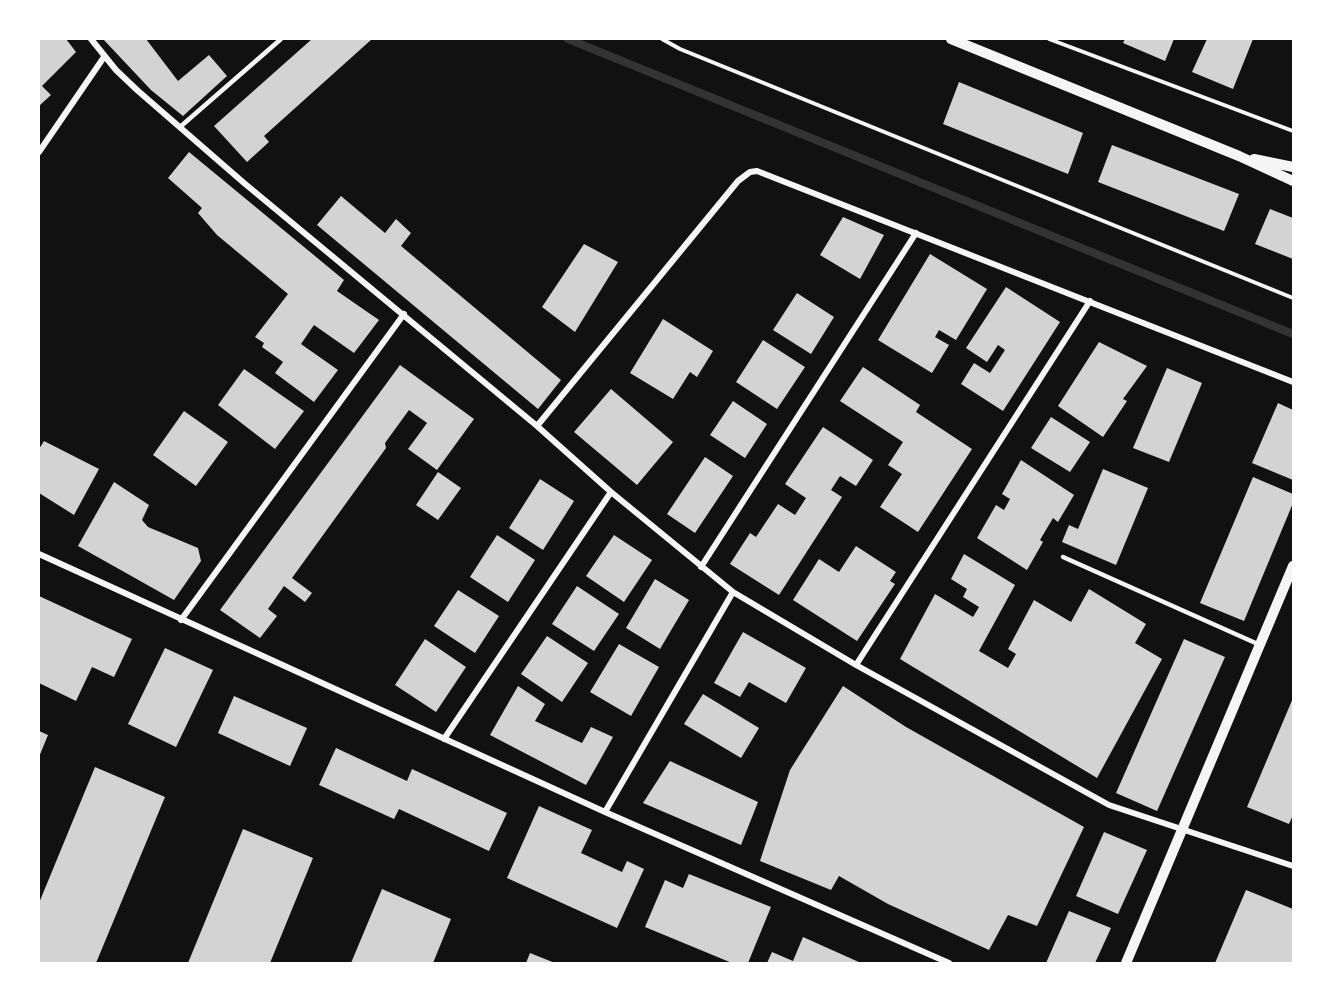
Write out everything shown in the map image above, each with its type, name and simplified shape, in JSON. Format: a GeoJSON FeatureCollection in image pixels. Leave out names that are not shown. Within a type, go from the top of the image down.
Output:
{"type":"FeatureCollection","features":[{"type":"Feature","properties":{"kind":"street"},"geometry":{"type":"LineString","coordinates":[[91,39],[104,57],[137,90],[537,426],[611,492],[733,592],[856,665],[1109,804],[1293,866]]}},
{"type":"Feature","properties":{"kind":"street"},"geometry":{"type":"LineString","coordinates":[[951,39],[1239,156],[1293,181]]}},
{"type":"Feature","properties":{"kind":"street"},"geometry":{"type":"LineString","coordinates":[[39,152],[104,57]]}},
{"type":"Feature","properties":{"kind":"street"},"geometry":{"type":"LineString","coordinates":[[1239,156],[1293,167]]}},
{"type":"Feature","properties":{"kind":"street"},"geometry":{"type":"LineString","coordinates":[[537,426],[738,182],[750,172],[765,173],[1293,382]]}},
{"type":"Feature","properties":{"kind":"street"},"geometry":{"type":"LineString","coordinates":[[701,567],[916,233]]}},
{"type":"Feature","properties":{"kind":"street"},"geometry":{"type":"LineString","coordinates":[[856,665],[1090,301]]}},
{"type":"Feature","properties":{"kind":"street"},"geometry":{"type":"LineString","coordinates":[[181,620],[404,314]]}},
{"type":"Feature","properties":{"kind":"street"},"geometry":{"type":"LineString","coordinates":[[444,739],[611,492]]}},
{"type":"Feature","properties":{"kind":"street"},"geometry":{"type":"LineString","coordinates":[[39,554],[605,812],[949,963]]}},
{"type":"Feature","properties":{"kind":"street"},"geometry":{"type":"LineString","coordinates":[[1126,963],[1293,566]]}},
{"type":"Feature","properties":{"kind":"street"},"geometry":{"type":"LineString","coordinates":[[605,812],[733,592]]}},
{"type":"Feature","properties":{"kind":"lane"},"geometry":{"type":"LineString","coordinates":[[180,127],[281,39]]}},
{"type":"Feature","properties":{"kind":"lane"},"geometry":{"type":"LineString","coordinates":[[1063,557],[1260,645]]}},
{"type":"Feature","properties":{"kind":"path"},"geometry":{"type":"LineString","coordinates":[[662,39],[691,53],[1293,298]]}},
{"type":"Feature","properties":{"kind":"path"},"geometry":{"type":"LineString","coordinates":[[1049,39],[1293,131]]}},
{"type":"Feature","properties":{"kind":"building"},"geometry":{"type":"Polygon","coordinates":[[[39,39],[66,39],[76,52],[42,86],[51,95],[39,106],[39,39]]]}},
{"type":"Feature","properties":{"kind":"building"},"geometry":{"type":"Polygon","coordinates":[[[103,39],[146,39],[178,81],[209,55],[227,76],[183,116],[151,90],[103,39]]]}},
{"type":"Feature","properties":{"kind":"building"},"geometry":{"type":"Polygon","coordinates":[[[312,39],[372,39],[264,136],[269,142],[247,162],[214,126],[312,39]]]}},
{"type":"Feature","properties":{"kind":"building"},"geometry":{"type":"Polygon","coordinates":[[[1125,39],[1174,39],[1165,61],[1123,43],[1125,39]]]}},
{"type":"Feature","properties":{"kind":"building"},"geometry":{"type":"Polygon","coordinates":[[[1207,39],[1253,39],[1233,89],[1192,72],[1207,39]]]}},
{"type":"Feature","properties":{"kind":"building"},"geometry":{"type":"Polygon","coordinates":[[[959,82],[1083,133],[1068,174],[943,124],[959,82]]]}},
{"type":"Feature","properties":{"kind":"building"},"geometry":{"type":"Polygon","coordinates":[[[1112,145],[1239,194],[1224,231],[1098,182],[1112,145]]]}},
{"type":"Feature","properties":{"kind":"building"},"geometry":{"type":"Polygon","coordinates":[[[189,152],[344,280],[337,291],[379,320],[354,353],[314,325],[301,344],[338,370],[314,402],[275,373],[283,362],[262,347],[264,343],[255,337],[288,294],[217,235],[198,213],[202,208],[168,178],[189,152]]]}},
{"type":"Feature","properties":{"kind":"building"},"geometry":{"type":"Polygon","coordinates":[[[341,196],[385,233],[396,219],[411,233],[401,246],[561,380],[538,409],[317,225],[341,196]]]}},
{"type":"Feature","properties":{"kind":"building"},"geometry":{"type":"Polygon","coordinates":[[[1270,209],[1293,218],[1293,259],[1255,244],[1270,209]]]}},
{"type":"Feature","properties":{"kind":"building"},"geometry":{"type":"Polygon","coordinates":[[[843,217],[884,235],[860,279],[820,255],[843,217]]]}},
{"type":"Feature","properties":{"kind":"building"},"geometry":{"type":"Polygon","coordinates":[[[584,244],[618,262],[575,332],[542,307],[584,244]]]}},
{"type":"Feature","properties":{"kind":"building"},"geometry":{"type":"Polygon","coordinates":[[[930,254],[987,289],[956,340],[939,330],[935,337],[949,345],[932,373],[878,340],[930,254]]]}},
{"type":"Feature","properties":{"kind":"building"},"geometry":{"type":"Polygon","coordinates":[[[1006,287],[1060,322],[1003,411],[961,384],[974,363],[990,373],[1005,350],[998,345],[987,362],[966,348],[1006,287]]]}},
{"type":"Feature","properties":{"kind":"building"},"geometry":{"type":"Polygon","coordinates":[[[797,293],[834,317],[811,354],[773,330],[797,293]]]}},
{"type":"Feature","properties":{"kind":"building"},"geometry":{"type":"Polygon","coordinates":[[[663,319],[713,351],[697,377],[690,372],[673,399],[630,373],[663,319]]]}},
{"type":"Feature","properties":{"kind":"building"},"geometry":{"type":"Polygon","coordinates":[[[763,340],[805,367],[777,409],[736,382],[763,340]]]}},
{"type":"Feature","properties":{"kind":"building"},"geometry":{"type":"Polygon","coordinates":[[[1099,342],[1147,366],[1123,399],[1127,401],[1103,437],[1058,406],[1099,342]]]}},
{"type":"Feature","properties":{"kind":"building"},"geometry":{"type":"Polygon","coordinates":[[[400,365],[474,419],[437,470],[408,449],[427,423],[409,410],[385,443],[386,448],[292,578],[312,593],[305,602],[284,586],[268,609],[277,616],[260,638],[220,610],[400,365]]]}},
{"type":"Feature","properties":{"kind":"building"},"geometry":{"type":"Polygon","coordinates":[[[863,367],[920,405],[916,412],[972,449],[918,532],[880,507],[902,474],[888,465],[903,442],[840,401],[863,367]]]}},
{"type":"Feature","properties":{"kind":"building"},"geometry":{"type":"Polygon","coordinates":[[[1167,368],[1202,383],[1169,462],[1133,448],[1167,368]]]}},
{"type":"Feature","properties":{"kind":"building"},"geometry":{"type":"Polygon","coordinates":[[[244,369],[304,411],[275,449],[218,405],[244,369]]]}},
{"type":"Feature","properties":{"kind":"building"},"geometry":{"type":"Polygon","coordinates":[[[611,389],[673,442],[637,485],[574,432],[611,389]]]}},
{"type":"Feature","properties":{"kind":"building"},"geometry":{"type":"Polygon","coordinates":[[[733,401],[767,424],[745,458],[710,435],[733,401]]]}},
{"type":"Feature","properties":{"kind":"building"},"geometry":{"type":"Polygon","coordinates":[[[1278,403],[1293,410],[1293,480],[1252,463],[1278,403]]]}},
{"type":"Feature","properties":{"kind":"building"},"geometry":{"type":"Polygon","coordinates":[[[184,411],[228,442],[196,486],[153,455],[184,411]]]}},
{"type":"Feature","properties":{"kind":"building"},"geometry":{"type":"Polygon","coordinates":[[[1051,417],[1090,442],[1070,472],[1031,448],[1051,417]]]}},
{"type":"Feature","properties":{"kind":"building"},"geometry":{"type":"Polygon","coordinates":[[[823,427],[873,460],[856,486],[840,476],[831,490],[842,497],[779,595],[730,564],[750,533],[756,537],[778,504],[795,515],[806,498],[785,484],[823,427]]]}},
{"type":"Feature","properties":{"kind":"building"},"geometry":{"type":"Polygon","coordinates":[[[44,441],[99,469],[74,515],[39,493],[39,449],[44,441]]]}},
{"type":"Feature","properties":{"kind":"building"},"geometry":{"type":"Polygon","coordinates":[[[705,457],[733,476],[695,533],[667,514],[705,457]]]}},
{"type":"Feature","properties":{"kind":"building"},"geometry":{"type":"Polygon","coordinates":[[[1021,460],[1074,495],[1058,522],[1053,518],[1027,570],[977,538],[996,505],[1004,510],[1010,499],[1002,494],[1021,460]]]}},
{"type":"Feature","properties":{"kind":"building"},"geometry":{"type":"Polygon","coordinates":[[[1103,469],[1148,488],[1116,565],[1062,542],[1069,525],[1078,529],[1103,469]]]}},
{"type":"Feature","properties":{"kind":"building"},"geometry":{"type":"Polygon","coordinates":[[[438,472],[461,488],[438,520],[416,505],[438,472]]]}},
{"type":"Feature","properties":{"kind":"building"},"geometry":{"type":"Polygon","coordinates":[[[1253,477],[1293,494],[1293,503],[1244,621],[1200,603],[1253,477]]]}},
{"type":"Feature","properties":{"kind":"building"},"geometry":{"type":"Polygon","coordinates":[[[540,479],[574,501],[543,550],[509,528],[540,479]]]}},
{"type":"Feature","properties":{"kind":"building"},"geometry":{"type":"Polygon","coordinates":[[[114,482],[149,505],[142,520],[148,527],[198,548],[201,561],[174,600],[78,546],[114,482]]]}},
{"type":"Feature","properties":{"kind":"building"},"geometry":{"type":"Polygon","coordinates":[[[497,535],[535,560],[508,602],[470,577],[497,535]]]}},
{"type":"Feature","properties":{"kind":"building"},"geometry":{"type":"Polygon","coordinates":[[[614,535],[652,560],[624,602],[586,576],[614,535]]]}},
{"type":"Feature","properties":{"kind":"building"},"geometry":{"type":"Polygon","coordinates":[[[856,546],[896,572],[890,581],[895,584],[857,641],[793,600],[819,559],[839,572],[856,546]]]}},
{"type":"Feature","properties":{"kind":"building"},"geometry":{"type":"Polygon","coordinates":[[[964,554],[1015,585],[979,651],[1008,668],[1016,654],[1008,649],[1034,600],[1071,622],[1089,589],[1146,624],[1135,643],[1162,659],[1097,778],[900,659],[935,594],[973,617],[979,607],[963,597],[967,589],[951,579],[964,554]]]}},
{"type":"Feature","properties":{"kind":"building"},"geometry":{"type":"Polygon","coordinates":[[[655,579],[689,600],[660,649],[626,628],[655,579]]]}},
{"type":"Feature","properties":{"kind":"building"},"geometry":{"type":"Polygon","coordinates":[[[577,586],[619,614],[594,651],[552,624],[577,586]]]}},
{"type":"Feature","properties":{"kind":"building"},"geometry":{"type":"Polygon","coordinates":[[[458,590],[499,616],[475,653],[434,626],[458,590]]]}},
{"type":"Feature","properties":{"kind":"building"},"geometry":{"type":"Polygon","coordinates":[[[39,596],[132,639],[114,677],[92,667],[76,701],[39,683],[39,596]]]}},
{"type":"Feature","properties":{"kind":"building"},"geometry":{"type":"Polygon","coordinates":[[[743,632],[806,668],[786,703],[749,682],[740,697],[714,683],[743,632]]]}},
{"type":"Feature","properties":{"kind":"building"},"geometry":{"type":"Polygon","coordinates":[[[547,636],[588,663],[562,702],[521,674],[547,636]]]}},
{"type":"Feature","properties":{"kind":"building"},"geometry":{"type":"Polygon","coordinates":[[[425,639],[466,667],[436,712],[395,685],[425,639]]]}},
{"type":"Feature","properties":{"kind":"building"},"geometry":{"type":"Polygon","coordinates":[[[1184,639],[1225,657],[1157,811],[1116,793],[1184,639]]]}},
{"type":"Feature","properties":{"kind":"building"},"geometry":{"type":"Polygon","coordinates":[[[619,644],[659,667],[631,716],[590,692],[619,644]]]}},
{"type":"Feature","properties":{"kind":"building"},"geometry":{"type":"Polygon","coordinates":[[[165,648],[213,670],[176,747],[128,724],[165,648]]]}},
{"type":"Feature","properties":{"kind":"building"},"geometry":{"type":"Polygon","coordinates":[[[518,686],[545,704],[535,721],[582,743],[591,727],[613,737],[586,785],[490,735],[518,686]]]}},
{"type":"Feature","properties":{"kind":"building"},"geometry":{"type":"Polygon","coordinates":[[[843,686],[906,727],[1084,827],[1037,926],[1008,915],[989,950],[888,904],[839,876],[831,890],[760,861],[790,770],[843,686]]]}},
{"type":"Feature","properties":{"kind":"building"},"geometry":{"type":"Polygon","coordinates":[[[703,694],[759,728],[741,758],[684,724],[703,694]]]}},
{"type":"Feature","properties":{"kind":"building"},"geometry":{"type":"Polygon","coordinates":[[[234,696],[307,728],[290,766],[218,733],[234,696]]]}},
{"type":"Feature","properties":{"kind":"building"},"geometry":{"type":"Polygon","coordinates":[[[1293,698],[1293,815],[1289,824],[1247,807],[1293,698]]]}},
{"type":"Feature","properties":{"kind":"building"},"geometry":{"type":"Polygon","coordinates":[[[39,731],[48,735],[39,757],[39,731]]]}},
{"type":"Feature","properties":{"kind":"building"},"geometry":{"type":"Polygon","coordinates":[[[336,748],[407,781],[412,769],[507,813],[489,851],[399,809],[394,819],[319,785],[336,748]]]}},
{"type":"Feature","properties":{"kind":"building"},"geometry":{"type":"Polygon","coordinates":[[[670,761],[758,802],[741,845],[643,803],[670,761]]]}},
{"type":"Feature","properties":{"kind":"building"},"geometry":{"type":"Polygon","coordinates":[[[95,767],[165,797],[96,963],[39,963],[39,903],[95,767]]]}},
{"type":"Feature","properties":{"kind":"building"},"geometry":{"type":"Polygon","coordinates":[[[539,806],[592,830],[581,853],[622,872],[627,861],[644,869],[617,928],[507,878],[539,806]]]}},
{"type":"Feature","properties":{"kind":"building"},"geometry":{"type":"Polygon","coordinates":[[[243,829],[313,858],[270,963],[188,963],[243,829]]]}},
{"type":"Feature","properties":{"kind":"building"},"geometry":{"type":"Polygon","coordinates":[[[1104,832],[1147,850],[1118,914],[1076,896],[1104,832]]]}},
{"type":"Feature","properties":{"kind":"building"},"geometry":{"type":"Polygon","coordinates":[[[689,874],[771,907],[748,963],[732,963],[645,927],[665,880],[683,888],[689,874]]]}},
{"type":"Feature","properties":{"kind":"building"},"geometry":{"type":"Polygon","coordinates":[[[382,889],[451,919],[433,963],[351,963],[382,889]]]}},
{"type":"Feature","properties":{"kind":"building"},"geometry":{"type":"Polygon","coordinates":[[[1246,890],[1293,909],[1293,963],[1215,963],[1246,890]]]}},
{"type":"Feature","properties":{"kind":"building"},"geometry":{"type":"Polygon","coordinates":[[[1069,911],[1111,928],[1095,963],[1046,963],[1069,911]]]}},
{"type":"Feature","properties":{"kind":"building"},"geometry":{"type":"Polygon","coordinates":[[[803,937],[861,963],[767,963],[772,952],[793,961],[803,937]]]}},
{"type":"Feature","properties":{"kind":"building"},"geometry":{"type":"Polygon","coordinates":[[[530,953],[555,963],[526,963],[530,953]]]}},
{"type":"Feature","properties":{"kind":"waterway"},"geometry":{"type":"LineString","coordinates":[[568,39],[1293,334]]}}]}
